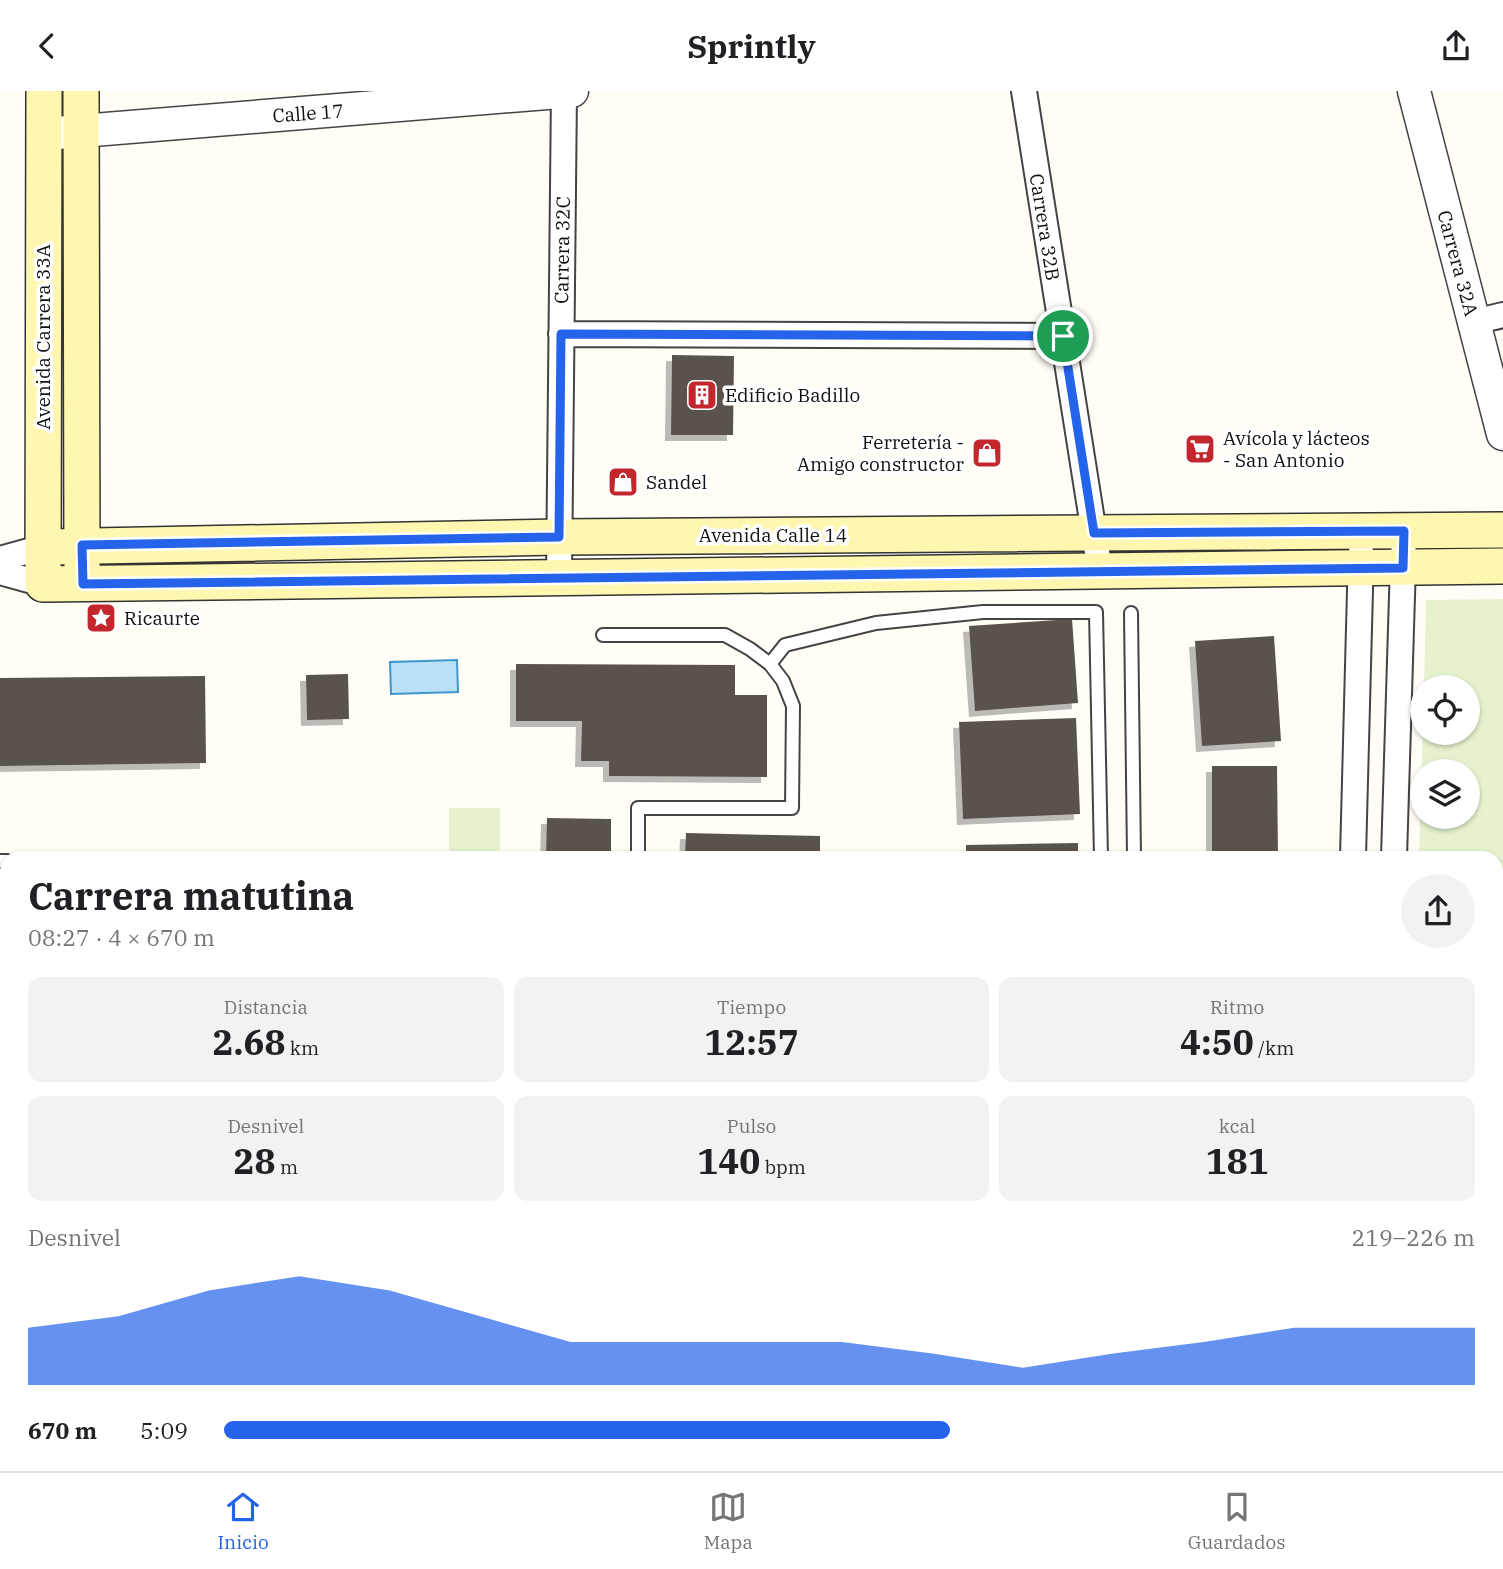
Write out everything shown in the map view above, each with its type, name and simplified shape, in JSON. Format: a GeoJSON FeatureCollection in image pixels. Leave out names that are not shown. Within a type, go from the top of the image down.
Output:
{"type":"FeatureCollection","features":[{"type":"Feature","properties":{"kind":"main road","name":"Avenida Carrera 33A"},"geometry":{"type":"LineString","coordinates":[[43,584],[44,91]]}},
{"type":"Feature","properties":{"kind":"main road","name":"Avenida Carrera 33A"},"geometry":{"type":"LineString","coordinates":[[81,91],[83,584]]}},
{"type":"Feature","properties":{"kind":"main road"},"geometry":{"type":"LineString","coordinates":[[43,243],[81,243]]}},
{"type":"Feature","properties":{"kind":"main road","name":"Avenida Calle 14"},"geometry":{"type":"LineString","coordinates":[[43,547],[559,537],[1503,530]]}},
{"type":"Feature","properties":{"kind":"main road","name":"Avenida Calle 14"},"geometry":{"type":"LineString","coordinates":[[43,584],[1503,566]]}},
{"type":"Feature","properties":{"kind":"street","name":"Carrera 32B"},"geometry":{"type":"LineString","coordinates":[[1024,91],[1100,571]]}},
{"type":"Feature","properties":{"kind":"street","name":"Carrera 32A"},"geometry":{"type":"LineString","coordinates":[[1414,91],[1488,319],[1503,434]]}},
{"type":"Feature","properties":{"kind":"street","name":"Calle 17"},"geometry":{"type":"LineString","coordinates":[[44,134],[331,101],[567,92]]}},
{"type":"Feature","properties":{"kind":"street","name":"Carrera 32C"},"geometry":{"type":"LineString","coordinates":[[559,578],[567,92]]}},
{"type":"Feature","properties":{"kind":"street"},"geometry":{"type":"LineString","coordinates":[[561,334],[1063,336]]}},
{"type":"Feature","properties":{"kind":"street"},"geometry":{"type":"LineString","coordinates":[[1353,851],[1362,531]]}},
{"type":"Feature","properties":{"kind":"street"},"geometry":{"type":"LineString","coordinates":[[1394,851],[1404,531]]}},
{"type":"Feature","properties":{"kind":"street"},"geometry":{"type":"LineString","coordinates":[[0,559],[43,547]]}},
{"type":"Feature","properties":{"kind":"street"},"geometry":{"type":"LineString","coordinates":[[0,572],[43,584]]}},
{"type":"Feature","properties":{"kind":"lane"},"geometry":{"type":"LineString","coordinates":[[770,664],[785,645],[876,623],[983,613],[1096,612],[1101,851]]}},
{"type":"Feature","properties":{"kind":"lane"},"geometry":{"type":"LineString","coordinates":[[1131,613],[1134,851]]}},
{"type":"Feature","properties":{"kind":"lane"},"geometry":{"type":"LineString","coordinates":[[603,635],[725,635],[770,664],[783,681],[793,706],[792,808],[638,808],[638,851]]}},
{"type":"Feature","properties":{"kind":"green space"},"geometry":{"type":"Polygon","coordinates":[[[1503,599],[1503,851],[1419,851],[1420,829],[1480,829],[1480,759],[1422,759],[1422,745],[1480,745],[1480,675],[1424,675],[1426,600],[1503,599]]]}},
{"type":"Feature","properties":{"kind":"green space"},"geometry":{"type":"Polygon","coordinates":[[[449,808],[500,808],[500,851],[449,851],[449,808]]]}},
{"type":"Feature","properties":{"kind":"water"},"geometry":{"type":"Polygon","coordinates":[[[457,660],[458,692],[391,694],[390,662],[457,660]]]}},
{"type":"Feature","properties":{"kind":"building","name":"Edificio Badillo"},"geometry":{"type":"Polygon","coordinates":[[[672,355],[734,356],[733,435],[671,435],[672,355]]]}},
{"type":"Feature","properties":{"kind":"building"},"geometry":{"type":"Polygon","coordinates":[[[1072,619],[1078,703],[975,711],[969,626],[1072,619]]]}},
{"type":"Feature","properties":{"kind":"building"},"geometry":{"type":"Polygon","coordinates":[[[1274,636],[1281,741],[1202,746],[1195,641],[1274,636]]]}},
{"type":"Feature","properties":{"kind":"building"},"geometry":{"type":"Polygon","coordinates":[[[516,664],[735,665],[735,695],[767,695],[767,777],[609,776],[609,761],[581,761],[582,721],[516,721],[516,664]]]}},
{"type":"Feature","properties":{"kind":"building"},"geometry":{"type":"Polygon","coordinates":[[[348,674],[349,719],[307,720],[306,675],[348,674]]]}},
{"type":"Feature","properties":{"kind":"building"},"geometry":{"type":"Polygon","coordinates":[[[205,676],[206,763],[0,766],[0,678],[205,676]]]}},
{"type":"Feature","properties":{"kind":"building"},"geometry":{"type":"Polygon","coordinates":[[[1076,718],[1080,814],[963,819],[959,722],[1076,718]]]}},
{"type":"Feature","properties":{"kind":"building"},"geometry":{"type":"Polygon","coordinates":[[[1212,766],[1277,766],[1278,851],[1212,851],[1212,766]]]}},
{"type":"Feature","properties":{"kind":"building"},"geometry":{"type":"Polygon","coordinates":[[[547,818],[611,819],[611,851],[546,851],[547,818]]]}},
{"type":"Feature","properties":{"kind":"building"},"geometry":{"type":"Polygon","coordinates":[[[686,833],[820,836],[820,851],[685,851],[686,833]]]}},
{"type":"Feature","properties":{"kind":"building"},"geometry":{"type":"Polygon","coordinates":[[[1078,843],[1078,851],[966,851],[966,845],[1078,843]]]}},
{"type":"Feature","properties":{"kind":"place","name":"Edificio Badillo"},"geometry":{"type":"Point","coordinates":[702,395]}},
{"type":"Feature","properties":{"kind":"place","name":"Avícola y lácteos - San Antonio"},"geometry":{"type":"Point","coordinates":[1200,449]}},
{"type":"Feature","properties":{"kind":"place","name":"Ferretería - Amigo constructor"},"geometry":{"type":"Point","coordinates":[987,453]}},
{"type":"Feature","properties":{"kind":"place","name":"Sandel"},"geometry":{"type":"Point","coordinates":[623,482]}},
{"type":"Feature","properties":{"kind":"place","name":"Ricaurte"},"geometry":{"type":"Point","coordinates":[101,618]}},
{"type":"Feature","properties":{"kind":"route"},"geometry":{"type":"LineString","coordinates":[[561,334],[1063,336],[1094,533],[1404,531],[1403,568],[83,584],[82,545],[559,537],[561,334]]}}]}
